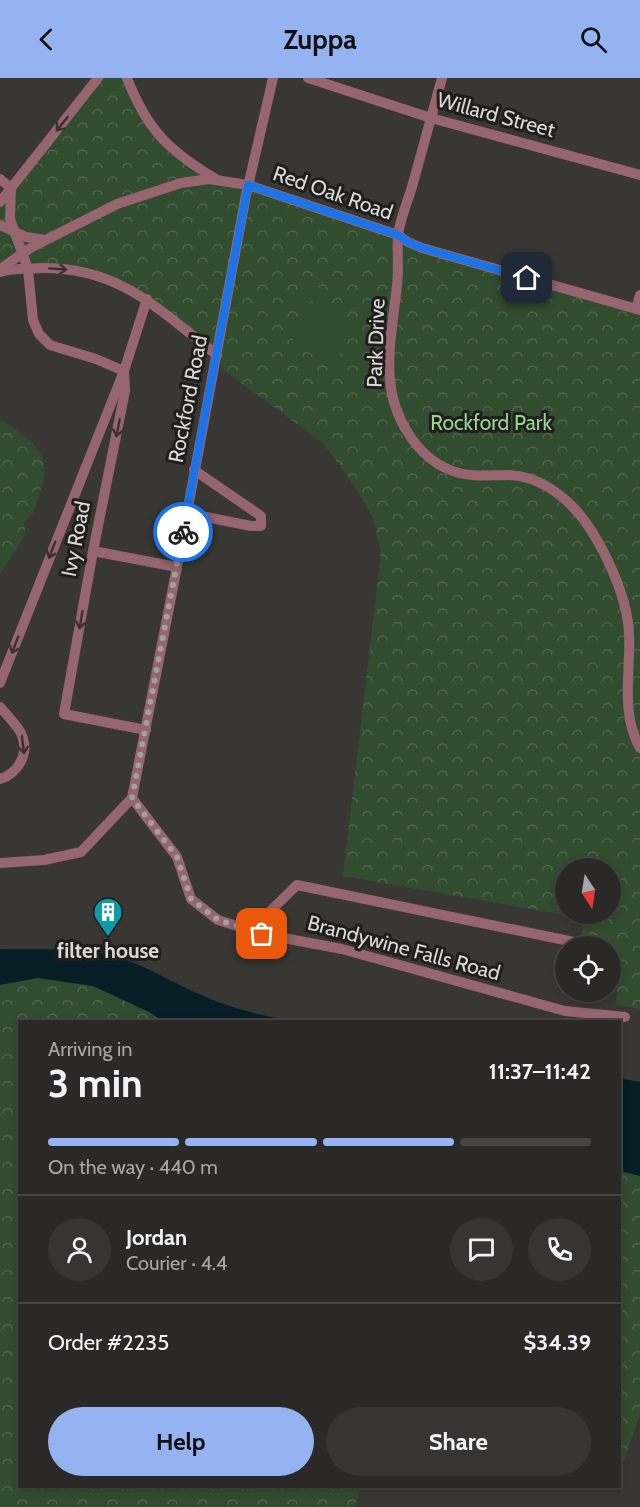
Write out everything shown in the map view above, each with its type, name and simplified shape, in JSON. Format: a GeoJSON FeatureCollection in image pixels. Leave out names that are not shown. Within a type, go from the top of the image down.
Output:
{"type":"FeatureCollection","features":[{"type":"Feature","properties":{"kind":"street"},"geometry":{"type":"LineString","coordinates":[[0,202],[98,78]]}},
{"type":"Feature","properties":{"kind":"street","name":"Red Oak Road"},"geometry":{"type":"LineString","coordinates":[[126,78],[149,124],[166,145],[219,180]]}},
{"type":"Feature","properties":{"kind":"street","name":"Rockford Road"},"geometry":{"type":"LineString","coordinates":[[132,798],[248,185],[273,78]]}},
{"type":"Feature","properties":{"kind":"street","name":"Willard Street"},"geometry":{"type":"LineString","coordinates":[[308,78],[431,118],[640,175]]}},
{"type":"Feature","properties":{"kind":"street","name":"Park Drive"},"geometry":{"type":"LineString","coordinates":[[442,78],[398,235],[399,265],[389,378],[394,401],[404,426],[419,448],[439,464],[450,470],[469,475],[510,475],[538,482],[548,486],[568,501],[584,520],[604,553],[626,612],[629,633],[628,714],[632,733],[640,748]]}},
{"type":"Feature","properties":{"kind":"street"},"geometry":{"type":"LineString","coordinates":[[0,179],[11,188]]}},
{"type":"Feature","properties":{"kind":"street","name":"Red Oak Road"},"geometry":{"type":"LineString","coordinates":[[0,271],[23,253],[98,212],[135,197],[181,183],[209,179],[248,185],[398,235],[422,248],[638,310]]}},
{"type":"Feature","properties":{"kind":"street"},"geometry":{"type":"LineString","coordinates":[[11,188],[10,219],[28,269],[33,320],[39,334],[50,345],[124,370]]}},
{"type":"Feature","properties":{"kind":"street"},"geometry":{"type":"LineString","coordinates":[[0,225],[26,237],[45,240]]}},
{"type":"Feature","properties":{"kind":"street"},"geometry":{"type":"LineString","coordinates":[[0,271],[50,268],[91,274],[126,287],[147,299],[217,355]]}},
{"type":"Feature","properties":{"kind":"street"},"geometry":{"type":"LineString","coordinates":[[638,310],[640,295]]}},
{"type":"Feature","properties":{"kind":"street"},"geometry":{"type":"LineString","coordinates":[[0,683],[124,370],[147,299]]}},
{"type":"Feature","properties":{"kind":"street","name":"Ivy Road"},"geometry":{"type":"LineString","coordinates":[[124,370],[125,391],[64,714],[146,730]]}},
{"type":"Feature","properties":{"kind":"street"},"geometry":{"type":"LineString","coordinates":[[186,513],[261,526],[261,516],[194,470]]}},
{"type":"Feature","properties":{"kind":"street"},"geometry":{"type":"LineString","coordinates":[[93,551],[177,567]]}},
{"type":"Feature","properties":{"kind":"street"},"geometry":{"type":"LineString","coordinates":[[0,707],[21,732],[25,753],[18,768],[0,779]]}},
{"type":"Feature","properties":{"kind":"street"},"geometry":{"type":"LineString","coordinates":[[0,863],[44,860],[81,852],[132,798]]}},
{"type":"Feature","properties":{"kind":"street","name":"Brandywine Falls Road"},"geometry":{"type":"LineString","coordinates":[[132,798],[177,857],[191,899],[218,920],[262,934],[342,950],[565,1011],[625,1017]]}},
{"type":"Feature","properties":{"kind":"street"},"geometry":{"type":"LineString","coordinates":[[251,930],[297,885],[555,938]]}},
{"type":"Feature","properties":{"kind":"green space","name":"Rockford Park"},"geometry":{"type":"Polygon","coordinates":[[[98,78],[127,78],[149,124],[202,170],[398,235],[640,310],[640,1009],[616,1004],[616,1002],[621,1002],[621,936],[581,936],[582,924],[621,924],[621,858],[555,858],[555,913],[343,876],[381,553],[373,518],[356,488],[323,443],[222,369],[217,355],[108,279],[28,269],[23,253],[0,269],[0,202],[98,78]]]}},
{"type":"Feature","properties":{"kind":"green space"},"geometry":{"type":"Polygon","coordinates":[[[309,278],[322,290],[299,314],[286,302],[309,278]]]}},
{"type":"Feature","properties":{"kind":"green space"},"geometry":{"type":"Polygon","coordinates":[[[324,304],[343,318],[349,335],[343,351],[323,364],[305,349],[303,351],[292,337],[300,320],[303,322],[324,304]]]}},
{"type":"Feature","properties":{"kind":"green space"},"geometry":{"type":"Polygon","coordinates":[[[0,419],[25,436],[38,449],[44,467],[44,480],[34,511],[24,523],[26,534],[0,574],[0,419]]]}},
{"type":"Feature","properties":{"kind":"green space"},"geometry":{"type":"Polygon","coordinates":[[[0,958],[221,1020],[18,1020],[18,1488],[361,1488],[355,1507],[0,1507],[0,958]]]}},
{"type":"Feature","properties":{"kind":"green space"},"geometry":{"type":"Polygon","coordinates":[[[621,1119],[640,1127],[640,1415],[621,1468],[621,1119]]]}},
{"type":"Feature","properties":{"kind":"water"},"geometry":{"type":"Polygon","coordinates":[[[0,949],[73,950],[101,953],[138,965],[216,1001],[286,1020],[161,1020],[93,986],[38,978],[0,985],[0,949]]]}},
{"type":"Feature","properties":{"kind":"water"},"geometry":{"type":"Polygon","coordinates":[[[621,1078],[640,1082],[640,1176],[621,1171],[621,1078]]]}},
{"type":"Feature","properties":{"kind":"way so far"},"geometry":{"type":"LineString","coordinates":[[183,532],[132,798],[177,857],[191,899],[218,920],[262,934]]}},
{"type":"Feature","properties":{"kind":"place","name":"filter house"},"geometry":{"type":"Point","coordinates":[108,938]}},
{"type":"Feature","properties":{"kind":"route"},"geometry":{"type":"LineString","coordinates":[[183,532],[248,185],[398,235],[422,248],[527,278]]}}]}
